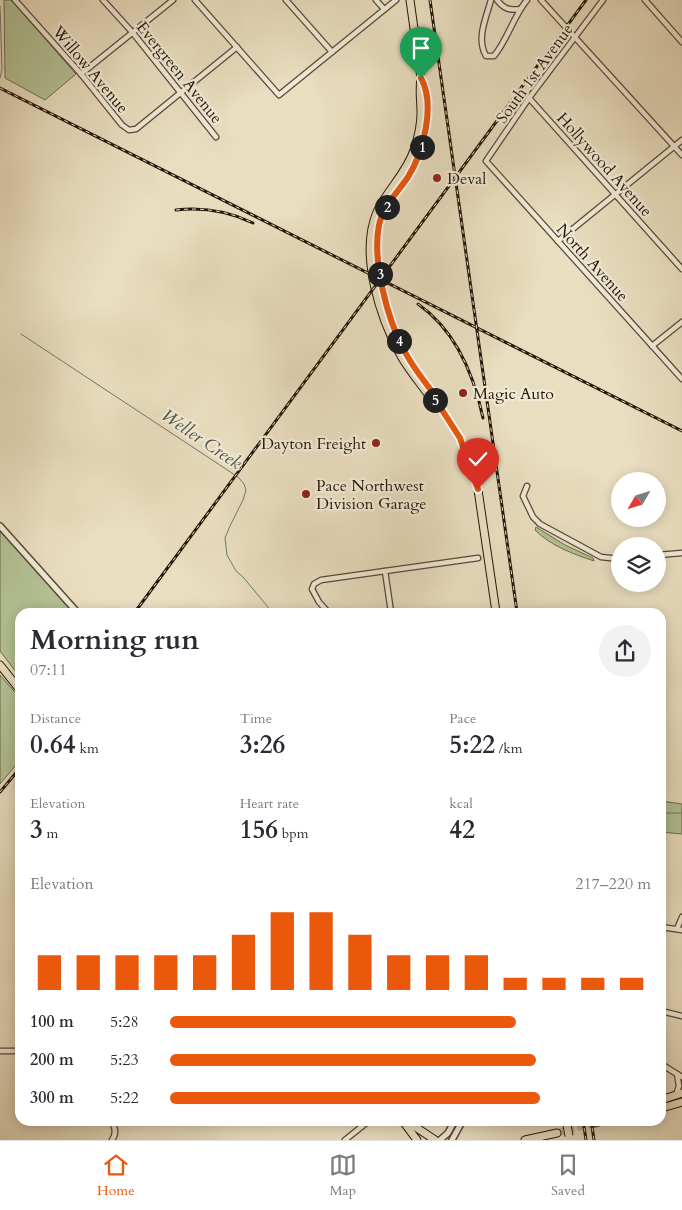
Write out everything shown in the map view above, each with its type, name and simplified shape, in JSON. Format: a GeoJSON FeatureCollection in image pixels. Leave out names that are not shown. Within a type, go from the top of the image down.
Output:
{"type":"FeatureCollection","features":[{"type":"Feature","properties":{"kind":"main road"},"geometry":{"type":"LineString","coordinates":[[410,0],[421,78],[419,132],[410,162],[376,214],[370,240],[370,255],[380,302],[392,337],[407,366],[430,397],[435,399],[460,438],[477,483],[495,608]]}},
{"type":"Feature","properties":{"kind":"main road"},"geometry":{"type":"LineString","coordinates":[[1,666],[15,683]]}},
{"type":"Feature","properties":{"kind":"main road"},"geometry":{"type":"LineString","coordinates":[[666,1098],[679,1094]]}},
{"type":"Feature","properties":{"kind":"main road"},"geometry":{"type":"LineString","coordinates":[[666,1107],[682,1102]]}},
{"type":"Feature","properties":{"kind":"main road"},"geometry":{"type":"LineString","coordinates":[[407,1126],[418,1140]]}},
{"type":"Feature","properties":{"kind":"main road"},"geometry":{"type":"LineString","coordinates":[[414,1126],[436,1140]]}},
{"type":"Feature","properties":{"kind":"main road"},"geometry":{"type":"LineString","coordinates":[[525,1140],[557,1133]]}},
{"type":"Feature","properties":{"kind":"street","name":"Willow Avenue"},"geometry":{"type":"LineString","coordinates":[[15,0],[81,74],[122,125],[129,130],[136,129],[181,92]]}},
{"type":"Feature","properties":{"kind":"street","name":"Evergreen Avenue"},"geometry":{"type":"LineString","coordinates":[[103,0],[133,33],[216,137]]}},
{"type":"Feature","properties":{"kind":"street"},"geometry":{"type":"LineString","coordinates":[[81,74],[173,0]]}},
{"type":"Feature","properties":{"kind":"street"},"geometry":{"type":"LineString","coordinates":[[195,0],[278,95],[396,0]]}},
{"type":"Feature","properties":{"kind":"street"},"geometry":{"type":"LineString","coordinates":[[286,0],[332,52]]}},
{"type":"Feature","properties":{"kind":"street"},"geometry":{"type":"LineString","coordinates":[[376,0],[384,9]]}},
{"type":"Feature","properties":{"kind":"street"},"geometry":{"type":"LineString","coordinates":[[491,0],[482,34],[482,49],[486,56],[494,56],[502,47],[520,9],[527,0]]}},
{"type":"Feature","properties":{"kind":"street"},"geometry":{"type":"LineString","coordinates":[[497,0],[508,10],[520,9]]}},
{"type":"Feature","properties":{"kind":"street"},"geometry":{"type":"LineString","coordinates":[[541,0],[682,155]]}},
{"type":"Feature","properties":{"kind":"street","name":"South 1st Avenue"},"geometry":{"type":"LineString","coordinates":[[486,161],[529,98],[603,0]]}},
{"type":"Feature","properties":{"kind":"street"},"geometry":{"type":"LineString","coordinates":[[645,0],[682,42]]}},
{"type":"Feature","properties":{"kind":"street"},"geometry":{"type":"LineString","coordinates":[[181,92],[237,47]]}},
{"type":"Feature","properties":{"kind":"street","name":"Hollywood Avenue"},"geometry":{"type":"LineString","coordinates":[[529,98],[682,269]]}},
{"type":"Feature","properties":{"kind":"street"},"geometry":{"type":"LineString","coordinates":[[558,241],[682,140]]}},
{"type":"Feature","properties":{"kind":"street","name":"North Avenue"},"geometry":{"type":"LineString","coordinates":[[486,161],[682,379]]}},
{"type":"Feature","properties":{"kind":"street"},"geometry":{"type":"LineString","coordinates":[[652,346],[682,322]]}},
{"type":"Feature","properties":{"kind":"street"},"geometry":{"type":"LineString","coordinates":[[528,486],[522,496],[533,517],[540,524],[601,557],[611,558]]}},
{"type":"Feature","properties":{"kind":"street"},"geometry":{"type":"LineString","coordinates":[[0,526],[73,608]]}},
{"type":"Feature","properties":{"kind":"street"},"geometry":{"type":"LineString","coordinates":[[666,554],[682,553]]}},
{"type":"Feature","properties":{"kind":"street"},"geometry":{"type":"LineString","coordinates":[[324,608],[318,602],[312,589],[314,584],[321,580],[478,558]]}},
{"type":"Feature","properties":{"kind":"street"},"geometry":{"type":"LineString","coordinates":[[385,571],[390,608]]}},
{"type":"Feature","properties":{"kind":"street"},"geometry":{"type":"LineString","coordinates":[[666,928],[679,930],[682,917]]}},
{"type":"Feature","properties":{"kind":"street"},"geometry":{"type":"LineString","coordinates":[[666,1012],[682,1016]]}},
{"type":"Feature","properties":{"kind":"street"},"geometry":{"type":"LineString","coordinates":[[0,1051],[15,1051]]}},
{"type":"Feature","properties":{"kind":"street"},"geometry":{"type":"LineString","coordinates":[[666,1067],[680,1075],[679,1094]]}},
{"type":"Feature","properties":{"kind":"street"},"geometry":{"type":"LineString","coordinates":[[112,1140],[116,1133],[114,1126]]}},
{"type":"Feature","properties":{"kind":"street"},"geometry":{"type":"LineString","coordinates":[[345,1140],[362,1126]]}},
{"type":"Feature","properties":{"kind":"street"},"geometry":{"type":"LineString","coordinates":[[440,1140],[448,1133],[452,1126]]}},
{"type":"Feature","properties":{"kind":"street"},"geometry":{"type":"LineString","coordinates":[[452,1140],[460,1126]]}},
{"type":"Feature","properties":{"kind":"green space"},"geometry":{"type":"Polygon","coordinates":[[[4,0],[11,0],[76,74],[45,100],[5,78],[4,0]]]}},
{"type":"Feature","properties":{"kind":"green space"},"geometry":{"type":"Polygon","coordinates":[[[536,527],[565,545],[593,558],[594,561],[555,545],[541,536],[535,530],[536,527]]]}},
{"type":"Feature","properties":{"kind":"green space"},"geometry":{"type":"Polygon","coordinates":[[[0,531],[69,608],[15,608],[15,670],[0,651],[0,531]]]}},
{"type":"Feature","properties":{"kind":"green space"},"geometry":{"type":"Polygon","coordinates":[[[0,675],[15,692],[15,766],[0,784],[0,675]]]}},
{"type":"Feature","properties":{"kind":"green space"},"geometry":{"type":"Polygon","coordinates":[[[666,802],[682,804],[682,834],[666,832],[666,802]]]}},
{"type":"Feature","properties":{"kind":"waterway","name":"Weller Creek"},"geometry":{"type":"LineString","coordinates":[[0,6],[2,69],[0,78]]}},
{"type":"Feature","properties":{"kind":"waterway","name":"Weller Creek"},"geometry":{"type":"LineString","coordinates":[[21,334],[238,477],[246,490],[225,538],[227,555],[236,571],[269,608]]}},
{"type":"Feature","properties":{"kind":"waterway","name":"Weller Creek"},"geometry":{"type":"LineString","coordinates":[[666,813],[682,813]]}},
{"type":"Feature","properties":{"kind":"tunnel"},"geometry":{"type":"LineString","coordinates":[[557,1133],[584,1126]]}},
{"type":"Feature","properties":{"kind":"railway"},"geometry":{"type":"LineString","coordinates":[[430,0],[516,608]]}},
{"type":"Feature","properties":{"kind":"railway"},"geometry":{"type":"LineString","coordinates":[[138,608],[586,0]]}},
{"type":"Feature","properties":{"kind":"railway"},"geometry":{"type":"LineString","coordinates":[[0,88],[682,431]]}},
{"type":"Feature","properties":{"kind":"railway"},"geometry":{"type":"LineString","coordinates":[[176,210],[196,209],[215,211],[234,215],[253,223]]}},
{"type":"Feature","properties":{"kind":"railway"},"geometry":{"type":"LineString","coordinates":[[418,304],[442,327],[461,355],[474,386],[483,418]]}},
{"type":"Feature","properties":{"kind":"railway"},"geometry":{"type":"LineString","coordinates":[[0,792],[15,774]]}},
{"type":"Feature","properties":{"kind":"railway"},"geometry":{"type":"LineString","coordinates":[[584,1126],[586,1140]]}},
{"type":"Feature","properties":{"kind":"railway"},"geometry":{"type":"LineString","coordinates":[[592,1126],[594,1140]]}},
{"type":"Feature","properties":{"kind":"place","name":"Deval"},"geometry":{"type":"Point","coordinates":[437,178]}},
{"type":"Feature","properties":{"kind":"place","name":"Magic Auto"},"geometry":{"type":"Point","coordinates":[463,393]}},
{"type":"Feature","properties":{"kind":"place","name":"Dayton Freight"},"geometry":{"type":"Point","coordinates":[376,443]}},
{"type":"Feature","properties":{"kind":"place","name":"Pace Northwest Division Garage"},"geometry":{"type":"Point","coordinates":[306,494]}},
{"type":"Feature","properties":{"kind":"route"},"geometry":{"type":"LineString","coordinates":[[421,78],[425,84],[428,110],[426,129],[422,146],[407,179],[401,185],[383,214],[377,239],[378,266],[396,334],[404,352],[434,394],[435,399],[460,438],[478,489]]}}]}
